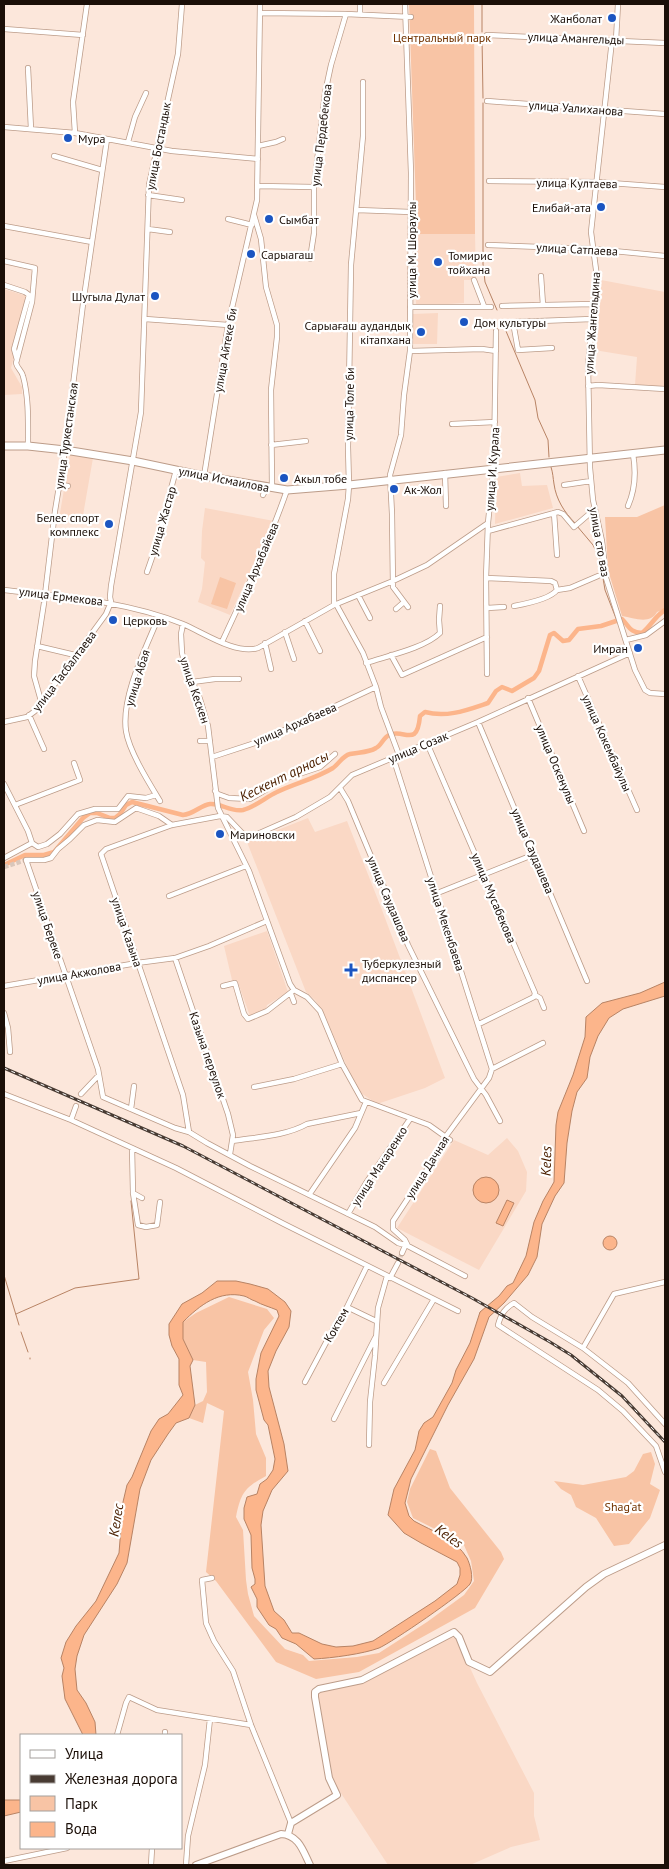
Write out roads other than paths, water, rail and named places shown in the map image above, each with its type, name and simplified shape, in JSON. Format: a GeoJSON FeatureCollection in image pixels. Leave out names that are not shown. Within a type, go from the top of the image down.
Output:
{"type":"FeatureCollection","features":[{"type":"Feature","properties":{"kind":"main road","name":"улица Исмаилова"},"geometry":{"type":"LineString","coordinates":[[4,446],[28,446],[65,450],[111,461],[133,461],[204,476],[287,490],[349,485],[665,450]]}},
{"type":"Feature","properties":{"kind":"street"},"geometry":{"type":"LineString","coordinates":[[75,133],[73,102],[87,4]]}},
{"type":"Feature","properties":{"kind":"street","name":"улица Бостандык"},"geometry":{"type":"LineString","coordinates":[[111,602],[111,586],[141,412],[148,195],[178,54],[182,4]]}},
{"type":"Feature","properties":{"kind":"street","name":"улица Айтеке би"},"geometry":{"type":"LineString","coordinates":[[204,476],[228,325],[243,256],[252,225],[258,186],[260,4]]}},
{"type":"Feature","properties":{"kind":"street"},"geometry":{"type":"LineString","coordinates":[[360,4],[360,14]]}},
{"type":"Feature","properties":{"kind":"street","name":"улица М. Шораулы"},"geometry":{"type":"LineString","coordinates":[[390,480],[390,472],[402,431],[404,395],[410,351],[411,173],[405,4]]}},
{"type":"Feature","properties":{"kind":"street","name":"улица Жангельдина"},"geometry":{"type":"LineString","coordinates":[[590,458],[589,345],[597,268],[591,232],[618,4]]}},
{"type":"Feature","properties":{"kind":"street"},"geometry":{"type":"LineString","coordinates":[[260,13],[360,14],[410,17]]}},
{"type":"Feature","properties":{"kind":"street","name":"улица Пердебекова"},"geometry":{"type":"LineString","coordinates":[[310,259],[314,233],[314,187],[327,79],[346,14]]}},
{"type":"Feature","properties":{"kind":"street"},"geometry":{"type":"LineString","coordinates":[[4,29],[83,35]]}},
{"type":"Feature","properties":{"kind":"street","name":"улица Амангельды"},"geometry":{"type":"LineString","coordinates":[[487,35],[665,43]]}},
{"type":"Feature","properties":{"kind":"street"},"geometry":{"type":"LineString","coordinates":[[28,68],[31,129]]}},
{"type":"Feature","properties":{"kind":"street","name":"улица Толе би"},"geometry":{"type":"LineString","coordinates":[[362,82],[363,136],[351,265],[349,485],[334,574],[335,604],[354,636],[366,662],[399,755]]}},
{"type":"Feature","properties":{"kind":"street"},"geometry":{"type":"LineString","coordinates":[[128,142],[135,117],[146,93]]}},
{"type":"Feature","properties":{"kind":"street","name":"улица Уалиханова"},"geometry":{"type":"LineString","coordinates":[[487,101],[665,114]]}},
{"type":"Feature","properties":{"kind":"street"},"geometry":{"type":"LineString","coordinates":[[4,127],[75,133],[157,148],[258,159]]}},
{"type":"Feature","properties":{"kind":"street","name":"улица Туркестанская"},"geometry":{"type":"LineString","coordinates":[[41,701],[34,676],[36,654],[107,139]]}},
{"type":"Feature","properties":{"kind":"street"},"geometry":{"type":"LineString","coordinates":[[258,146],[283,139]]}},
{"type":"Feature","properties":{"kind":"street"},"geometry":{"type":"LineString","coordinates":[[54,156],[102,170]]}},
{"type":"Feature","properties":{"kind":"street"},"geometry":{"type":"LineString","coordinates":[[411,173],[419,173]]}},
{"type":"Feature","properties":{"kind":"street","name":"улица Култаева"},"geometry":{"type":"LineString","coordinates":[[489,181],[598,182],[665,187]]}},
{"type":"Feature","properties":{"kind":"street"},"geometry":{"type":"LineString","coordinates":[[258,186],[314,187]]}},
{"type":"Feature","properties":{"kind":"street"},"geometry":{"type":"LineString","coordinates":[[148,195],[182,200]]}},
{"type":"Feature","properties":{"kind":"street"},"geometry":{"type":"LineString","coordinates":[[357,210],[411,212]]}},
{"type":"Feature","properties":{"kind":"street"},"geometry":{"type":"LineString","coordinates":[[254,214],[261,239],[266,287],[277,325],[271,390],[270,487],[264,495]]}},
{"type":"Feature","properties":{"kind":"street"},"geometry":{"type":"LineString","coordinates":[[228,219],[252,225]]}},
{"type":"Feature","properties":{"kind":"street"},"geometry":{"type":"LineString","coordinates":[[4,226],[92,242]]}},
{"type":"Feature","properties":{"kind":"street"},"geometry":{"type":"LineString","coordinates":[[148,230],[170,232]]}},
{"type":"Feature","properties":{"kind":"street","name":"улица Сатпаева"},"geometry":{"type":"LineString","coordinates":[[488,245],[593,249],[665,256]]}},
{"type":"Feature","properties":{"kind":"street"},"geometry":{"type":"LineString","coordinates":[[4,261],[35,268],[32,302],[17,360],[17,366],[23,375],[25,387],[28,414],[28,446]]}},
{"type":"Feature","properties":{"kind":"street"},"geometry":{"type":"LineString","coordinates":[[541,276],[543,305]]}},
{"type":"Feature","properties":{"kind":"street"},"geometry":{"type":"LineString","coordinates":[[474,280],[484,306]]}},
{"type":"Feature","properties":{"kind":"street"},"geometry":{"type":"LineString","coordinates":[[4,285],[29,294],[14,349],[17,360]]}},
{"type":"Feature","properties":{"kind":"street"},"geometry":{"type":"LineString","coordinates":[[502,306],[594,304]]}},
{"type":"Feature","properties":{"kind":"street"},"geometry":{"type":"LineString","coordinates":[[410,307],[492,307]]}},
{"type":"Feature","properties":{"kind":"street"},"geometry":{"type":"LineString","coordinates":[[145,319],[228,325]]}},
{"type":"Feature","properties":{"kind":"street"},"geometry":{"type":"LineString","coordinates":[[552,348],[518,350],[513,322],[592,319]]}},
{"type":"Feature","properties":{"kind":"street","name":"улица И. Курала"},"geometry":{"type":"LineString","coordinates":[[487,674],[486,578],[495,422],[496,332]]}},
{"type":"Feature","properties":{"kind":"street"},"geometry":{"type":"LineString","coordinates":[[410,351],[482,349],[496,351]]}},
{"type":"Feature","properties":{"kind":"street"},"geometry":{"type":"LineString","coordinates":[[588,386],[665,389]]}},
{"type":"Feature","properties":{"kind":"street"},"geometry":{"type":"LineString","coordinates":[[452,424],[495,422]]}},
{"type":"Feature","properties":{"kind":"street"},"geometry":{"type":"LineString","coordinates":[[271,445],[306,441]]}},
{"type":"Feature","properties":{"kind":"street"},"geometry":{"type":"LineString","coordinates":[[628,506],[633,489],[635,470],[633,454]]}},
{"type":"Feature","properties":{"kind":"street","name":"улица сто ваз"},"geometry":{"type":"LineString","coordinates":[[590,458],[594,508],[602,541],[606,578],[642,686],[648,692],[664,695]]}},
{"type":"Feature","properties":{"kind":"street","name":"улица Жастар"},"geometry":{"type":"LineString","coordinates":[[147,572],[176,470]]}},
{"type":"Feature","properties":{"kind":"street"},"geometry":{"type":"LineString","coordinates":[[445,474],[446,506]]}},
{"type":"Feature","properties":{"kind":"street"},"geometry":{"type":"LineString","coordinates":[[390,480],[393,581],[394,588],[408,606]]}},
{"type":"Feature","properties":{"kind":"street"},"geometry":{"type":"LineString","coordinates":[[564,485],[591,481]]}},
{"type":"Feature","properties":{"kind":"street"},"geometry":{"type":"LineString","coordinates":[[60,485],[68,486]]}},
{"type":"Feature","properties":{"kind":"street","name":"улица Архабайева"},"geometry":{"type":"LineString","coordinates":[[222,642],[244,597],[287,490]]}},
{"type":"Feature","properties":{"kind":"street"},"geometry":{"type":"LineString","coordinates":[[488,531],[554,513],[564,514],[574,527],[594,508]]}},
{"type":"Feature","properties":{"kind":"street"},"geometry":{"type":"LineString","coordinates":[[554,513],[557,555]]}},
{"type":"Feature","properties":{"kind":"street","name":"улица Ермекова"},"geometry":{"type":"LineString","coordinates":[[4,590],[111,602],[183,624],[244,650],[258,648],[335,604],[427,565],[488,523]]}},
{"type":"Feature","properties":{"kind":"street"},"geometry":{"type":"LineString","coordinates":[[514,606],[526,604],[554,594],[557,590],[570,588],[598,576]]}},
{"type":"Feature","properties":{"kind":"street"},"geometry":{"type":"LineString","coordinates":[[486,578],[551,581],[555,583],[557,590]]}},
{"type":"Feature","properties":{"kind":"street"},"geometry":{"type":"LineString","coordinates":[[358,595],[370,618]]}},
{"type":"Feature","properties":{"kind":"street","name":"улица Тасбалтаева"},"geometry":{"type":"LineString","coordinates":[[4,722],[29,715],[102,621],[111,602]]}},
{"type":"Feature","properties":{"kind":"street"},"geometry":{"type":"LineString","coordinates":[[396,609],[404,602]]}},
{"type":"Feature","properties":{"kind":"street"},"geometry":{"type":"LineString","coordinates":[[366,662],[391,655],[438,636],[440,633],[436,619],[440,606]]}},
{"type":"Feature","properties":{"kind":"street"},"geometry":{"type":"LineString","coordinates":[[487,608],[504,607]]}},
{"type":"Feature","properties":{"kind":"street"},"geometry":{"type":"LineString","coordinates":[[230,624],[231,614]]}},
{"type":"Feature","properties":{"kind":"street","name":"улица Абая"},"geometry":{"type":"LineString","coordinates":[[158,616],[131,691],[126,718],[126,730],[131,745],[160,801]]}},
{"type":"Feature","properties":{"kind":"street"},"geometry":{"type":"LineString","coordinates":[[305,621],[320,651]]}},
{"type":"Feature","properties":{"kind":"street"},"geometry":{"type":"LineString","coordinates":[[626,640],[646,635],[665,621]]}},
{"type":"Feature","properties":{"kind":"street","name":"улица Кескен"},"geometry":{"type":"LineString","coordinates":[[183,624],[181,646],[186,668],[202,706],[210,741],[214,790],[220,816],[246,866],[290,984],[294,1002]]}},
{"type":"Feature","properties":{"kind":"street"},"geometry":{"type":"LineString","coordinates":[[285,632],[294,659]]}},
{"type":"Feature","properties":{"kind":"street"},"geometry":{"type":"LineString","coordinates":[[391,655],[402,675],[487,637]]}},
{"type":"Feature","properties":{"kind":"street"},"geometry":{"type":"LineString","coordinates":[[265,643],[271,669]]}},
{"type":"Feature","properties":{"kind":"street"},"geometry":{"type":"LineString","coordinates":[[37,646],[75,655]]}},
{"type":"Feature","properties":{"kind":"street"},"geometry":{"type":"LineString","coordinates":[[30,653],[36,654]]}},
{"type":"Feature","properties":{"kind":"street","name":"улица Созак"},"geometry":{"type":"LineString","coordinates":[[220,816],[227,817],[250,839],[296,817],[330,797],[352,775],[478,722],[630,653]]}},
{"type":"Feature","properties":{"kind":"street","name":"улица Кокембайулы"},"geometry":{"type":"LineString","coordinates":[[578,676],[637,810]]}},
{"type":"Feature","properties":{"kind":"street"},"geometry":{"type":"LineString","coordinates":[[192,682],[215,679],[239,679]]}},
{"type":"Feature","properties":{"kind":"street","name":"улица Архабаева"},"geometry":{"type":"LineString","coordinates":[[212,757],[261,741],[376,688]]}},
{"type":"Feature","properties":{"kind":"street","name":"улица Оскенулы"},"geometry":{"type":"LineString","coordinates":[[528,698],[584,831]]}},
{"type":"Feature","properties":{"kind":"street"},"geometry":{"type":"LineString","coordinates":[[29,715],[44,749]]}},
{"type":"Feature","properties":{"kind":"street","name":"улица Саудашева"},"geometry":{"type":"LineString","coordinates":[[478,722],[588,981]]}},
{"type":"Feature","properties":{"kind":"street"},"geometry":{"type":"LineString","coordinates":[[200,741],[210,741]]}},
{"type":"Feature","properties":{"kind":"street","name":"улица Мусабекова"},"geometry":{"type":"LineString","coordinates":[[427,743],[535,995],[542,1002],[544,1008]]}},
{"type":"Feature","properties":{"kind":"street"},"geometry":{"type":"LineString","coordinates":[[214,790],[218,794],[229,798],[250,799],[284,779],[320,767],[335,754]]}},
{"type":"Feature","properties":{"kind":"street","name":"улица Мекенбаева"},"geometry":{"type":"LineString","coordinates":[[393,757],[492,1069]]}},
{"type":"Feature","properties":{"kind":"street"},"geometry":{"type":"LineString","coordinates":[[15,805],[80,780],[74,763]]}},
{"type":"Feature","properties":{"kind":"street"},"geometry":{"type":"LineString","coordinates":[[4,784],[28,831],[32,843],[38,847],[47,844],[69,825],[78,814],[95,809],[118,809],[128,796],[146,798],[156,795]]}},
{"type":"Feature","properties":{"kind":"street","name":"улица Саудашова"},"geometry":{"type":"LineString","coordinates":[[340,788],[348,801],[408,944],[481,1089],[500,1121]]}},
{"type":"Feature","properties":{"kind":"street","name":"улица Береке"},"geometry":{"type":"LineString","coordinates":[[131,1109],[103,1097],[99,1075],[26,860],[51,858],[84,825],[97,820],[115,822],[136,808],[160,816],[172,825]]}},
{"type":"Feature","properties":{"kind":"street","name":"улица Казына"},"geometry":{"type":"LineString","coordinates":[[190,1132],[183,1095],[101,854],[106,849],[172,825],[220,816]]}},
{"type":"Feature","properties":{"kind":"street"},"geometry":{"type":"LineString","coordinates":[[4,858],[32,843]]}},
{"type":"Feature","properties":{"kind":"street"},"geometry":{"type":"LineString","coordinates":[[435,894],[534,854]]}},
{"type":"Feature","properties":{"kind":"street"},"geometry":{"type":"LineString","coordinates":[[169,896],[246,866]]}},
{"type":"Feature","properties":{"kind":"street","name":"улица Акжолова"},"geometry":{"type":"LineString","coordinates":[[4,986],[175,958],[210,946],[267,921]]}},
{"type":"Feature","properties":{"kind":"street","name":"Казына переулок"},"geometry":{"type":"LineString","coordinates":[[175,958],[232,1128],[230,1154]]}},
{"type":"Feature","properties":{"kind":"street"},"geometry":{"type":"LineString","coordinates":[[223,986],[235,983],[244,1014],[248,1019],[267,1011],[292,992],[307,998],[320,1011],[342,1064],[359,1096],[366,1102],[429,1126],[448,1138]]}},
{"type":"Feature","properties":{"kind":"street"},"geometry":{"type":"LineString","coordinates":[[479,1024],[535,995]]}},
{"type":"Feature","properties":{"kind":"street"},"geometry":{"type":"LineString","coordinates":[[4,1013],[8,1028],[10,1052]]}},
{"type":"Feature","properties":{"kind":"street"},"geometry":{"type":"LineString","coordinates":[[481,1089],[489,1078],[492,1069],[542,1043]]}},
{"type":"Feature","properties":{"kind":"street"},"geometry":{"type":"LineString","coordinates":[[254,1087],[294,1079],[342,1064]]}},
{"type":"Feature","properties":{"kind":"street"},"geometry":{"type":"LineString","coordinates":[[81,1094],[99,1075]]}},
{"type":"Feature","properties":{"kind":"street"},"geometry":{"type":"LineString","coordinates":[[134,1086],[131,1109],[179,1130],[190,1132],[250,1166],[375,1226],[394,1241],[465,1276]]}},
{"type":"Feature","properties":{"kind":"street","name":"улица Дачная"},"geometry":{"type":"LineString","coordinates":[[406,1246],[407,1242],[392,1229],[393,1223],[481,1089]]}},
{"type":"Feature","properties":{"kind":"street"},"geometry":{"type":"LineString","coordinates":[[4,1094],[71,1120],[208,1183],[388,1277],[458,1311]]}},
{"type":"Feature","properties":{"kind":"street"},"geometry":{"type":"LineString","coordinates":[[309,1195],[355,1128],[366,1102]]}},
{"type":"Feature","properties":{"kind":"street"},"geometry":{"type":"LineString","coordinates":[[71,1120],[76,1106]]}},
{"type":"Feature","properties":{"kind":"street"},"geometry":{"type":"LineString","coordinates":[[232,1141],[280,1133],[301,1128],[307,1124],[361,1113]]}},
{"type":"Feature","properties":{"kind":"street","name":"улица Макаренко"},"geometry":{"type":"LineString","coordinates":[[348,1214],[366,1183],[410,1119]]}},
{"type":"Feature","properties":{"kind":"street"},"geometry":{"type":"LineString","coordinates":[[132,1148],[133,1193],[136,1221],[140,1226],[146,1227],[157,1224],[160,1202]]}},
{"type":"Feature","properties":{"kind":"street"},"geometry":{"type":"LineString","coordinates":[[133,1193],[142,1198]]}},
{"type":"Feature","properties":{"kind":"street"},"geometry":{"type":"LineString","coordinates":[[402,1253],[406,1246]]}},
{"type":"Feature","properties":{"kind":"street"},"geometry":{"type":"LineString","coordinates":[[369,1445],[371,1386],[378,1308],[388,1277],[398,1263]]}},
{"type":"Feature","properties":{"kind":"street","name":"Коктем"},"geometry":{"type":"LineString","coordinates":[[305,1382],[338,1320],[347,1307],[367,1266]]}},
{"type":"Feature","properties":{"kind":"street"},"geometry":{"type":"LineString","coordinates":[[582,1348],[614,1294],[665,1282]]}},
{"type":"Feature","properties":{"kind":"street"},"geometry":{"type":"LineString","coordinates":[[384,1383],[434,1299]]}},
{"type":"Feature","properties":{"kind":"street"},"geometry":{"type":"LineString","coordinates":[[665,1424],[628,1383],[582,1348],[532,1317],[514,1302],[507,1307],[500,1317],[498,1325],[598,1390],[623,1411],[656,1446],[665,1472]]}},
{"type":"Feature","properties":{"kind":"street"},"geometry":{"type":"LineString","coordinates":[[347,1307],[376,1321]]}},
{"type":"Feature","properties":{"kind":"street"},"geometry":{"type":"LineString","coordinates":[[334,1419],[376,1337]]}},
{"type":"Feature","properties":{"kind":"street"},"geometry":{"type":"LineString","coordinates":[[291,1823],[337,1795],[329,1778],[318,1715],[315,1692],[319,1689],[362,1680],[454,1632],[459,1636],[469,1662],[490,1672],[586,1587],[604,1574],[665,1545]]}},
{"type":"Feature","properties":{"kind":"street"},"geometry":{"type":"LineString","coordinates":[[212,1578],[202,1580],[206,1623],[214,1641],[233,1670],[251,1725],[291,1823],[288,1834]]}},
{"type":"Feature","properties":{"kind":"street"},"geometry":{"type":"LineString","coordinates":[[117,1734],[129,1697],[158,1710],[251,1725]]}},
{"type":"Feature","properties":{"kind":"street"},"geometry":{"type":"LineString","coordinates":[[186,1865],[188,1836],[205,1765],[210,1719]]}},
{"type":"Feature","properties":{"kind":"street"},"geometry":{"type":"LineString","coordinates":[[196,1865],[277,1835],[288,1834],[300,1844],[310,1865]]}},
{"type":"Feature","properties":{"kind":"street"},"geometry":{"type":"LineString","coordinates":[[4,1861],[62,1849]]}},
{"type":"Feature","properties":{"kind":"street"},"geometry":{"type":"LineString","coordinates":[[151,1865],[152,1849]]}},
{"type":"Feature","properties":{"kind":"water","name":"Келес"},"geometry":{"type":"Polygon","coordinates":[[[665,982],[665,996],[623,1009],[609,1018],[598,1036],[590,1057],[587,1078],[577,1092],[572,1111],[564,1183],[555,1196],[542,1224],[537,1257],[528,1275],[489,1317],[474,1359],[448,1405],[411,1479],[405,1503],[409,1516],[414,1521],[450,1541],[462,1551],[467,1558],[472,1575],[470,1584],[442,1607],[386,1644],[379,1648],[356,1654],[314,1659],[296,1644],[282,1638],[276,1629],[269,1625],[257,1607],[257,1599],[251,1587],[255,1584],[255,1579],[252,1568],[251,1535],[244,1519],[244,1508],[247,1497],[257,1494],[260,1484],[267,1479],[273,1470],[275,1459],[268,1425],[264,1420],[256,1390],[256,1379],[261,1353],[279,1316],[277,1310],[244,1296],[226,1295],[210,1300],[183,1322],[183,1339],[193,1360],[190,1366],[195,1405],[189,1418],[176,1423],[151,1460],[140,1489],[127,1563],[117,1584],[84,1635],[77,1656],[75,1669],[77,1690],[95,1722],[96,1734],[82,1734],[65,1699],[62,1676],[64,1668],[61,1658],[66,1642],[96,1601],[119,1553],[123,1502],[127,1485],[151,1431],[159,1419],[168,1414],[183,1395],[179,1385],[179,1359],[172,1346],[169,1324],[182,1304],[202,1293],[217,1281],[236,1281],[268,1289],[285,1302],[291,1311],[289,1327],[268,1371],[269,1387],[284,1444],[288,1471],[272,1490],[263,1511],[261,1525],[265,1586],[274,1611],[284,1620],[292,1633],[299,1633],[322,1644],[336,1647],[353,1646],[373,1641],[435,1601],[457,1584],[460,1568],[457,1562],[404,1533],[388,1515],[394,1489],[415,1450],[419,1431],[424,1423],[433,1417],[452,1383],[456,1370],[470,1343],[480,1312],[499,1296],[507,1286],[513,1283],[526,1256],[534,1222],[554,1182],[558,1112],[573,1075],[585,1037],[586,1017],[602,1003],[640,993],[665,982]]]}},
{"type":"Feature","properties":{"kind":"water"},"geometry":{"type":"Polygon","coordinates":[[[486,1177],[495,1181],[499,1190],[495,1199],[486,1203],[477,1199],[473,1190],[477,1181],[486,1177]]]}},
{"type":"Feature","properties":{"kind":"water"},"geometry":{"type":"Polygon","coordinates":[[[507,1200],[514,1203],[503,1226],[496,1223],[507,1200]]]}},
{"type":"Feature","properties":{"kind":"water"},"geometry":{"type":"Polygon","coordinates":[[[607,1236],[613,1236],[617,1243],[613,1250],[607,1250],[603,1246],[603,1240],[607,1236]]]}},
{"type":"Feature","properties":{"kind":"water"},"geometry":{"type":"Polygon","coordinates":[[[4,1800],[20,1800],[20,1812],[4,1816],[4,1800]]]}},
{"type":"Feature","properties":{"kind":"waterway"},"geometry":{"type":"LineString","coordinates":[[482,4],[482,32]]}},
{"type":"Feature","properties":{"kind":"waterway"},"geometry":{"type":"LineString","coordinates":[[482,37],[483,98]]}},
{"type":"Feature","properties":{"kind":"waterway"},"geometry":{"type":"LineString","coordinates":[[483,103],[483,264],[485,282],[497,310]]}},
{"type":"Feature","properties":{"kind":"waterway"},"geometry":{"type":"LineString","coordinates":[[503,324],[535,400],[538,418],[548,440],[549,457]]}},
{"type":"Feature","properties":{"kind":"waterway"},"geometry":{"type":"LineString","coordinates":[[551,467],[555,490],[559,500],[564,510],[575,523]]}},
{"type":"Feature","properties":{"kind":"waterway"},"geometry":{"type":"LineString","coordinates":[[577,526],[593,545],[600,559]]}},
{"type":"Feature","properties":{"kind":"waterway"},"geometry":{"type":"LineString","coordinates":[[602,572],[605,590],[617,621]]}},
{"type":"Feature","properties":{"kind":"waterway","name":"Кескент арнасы"},"geometry":{"type":"LineString","coordinates":[[4,865],[25,855],[44,855],[54,852],[83,818],[90,813],[115,818],[126,805],[132,802],[183,815],[210,804],[234,810],[247,809],[277,792],[326,772],[347,755],[373,750],[389,735],[413,735],[416,732],[420,716],[425,712],[449,714],[465,711],[488,703],[496,691],[502,687],[512,691],[534,678],[539,671],[550,635],[554,633],[563,641],[569,640],[578,629],[601,626],[622,619],[632,630],[642,633],[665,610]]}},
{"type":"Feature","properties":{"kind":"waterway"},"geometry":{"type":"LineString","coordinates":[[16,1314],[75,1288],[139,1279],[131,1201]]}},
{"type":"Feature","properties":{"kind":"waterway"},"geometry":{"type":"LineString","coordinates":[[4,1275],[19,1325]]}},
{"type":"Feature","properties":{"kind":"waterway"},"geometry":{"type":"LineString","coordinates":[[21,1332],[28,1352]]}},
{"type":"Feature","properties":{"kind":"tunnel"},"geometry":{"type":"LineString","coordinates":[[4,867],[26,860]]}},
{"type":"Feature","properties":{"kind":"tunnel"},"geometry":{"type":"LineString","coordinates":[[398,1263],[402,1253]]}},
{"type":"Feature","properties":{"kind":"railway"},"geometry":{"type":"LineString","coordinates":[[4,1068],[183,1146],[472,1298],[550,1342],[571,1355],[622,1396],[665,1442]]}},
{"type":"Feature","properties":{"kind":"place","name":"Жанболат"},"geometry":{"type":"Point","coordinates":[612,18]}},
{"type":"Feature","properties":{"kind":"place","name":"Мура"},"geometry":{"type":"Point","coordinates":[68,138]}},
{"type":"Feature","properties":{"kind":"place","name":"Елибай-ата"},"geometry":{"type":"Point","coordinates":[601,207]}},
{"type":"Feature","properties":{"kind":"place","name":"Сымбат"},"geometry":{"type":"Point","coordinates":[269,219]}},
{"type":"Feature","properties":{"kind":"place","name":"Сарыагаш"},"geometry":{"type":"Point","coordinates":[251,254]}},
{"type":"Feature","properties":{"kind":"place","name":"Томирис тойхана"},"geometry":{"type":"Point","coordinates":[438,262]}},
{"type":"Feature","properties":{"kind":"place","name":"Шугыла Дулат"},"geometry":{"type":"Point","coordinates":[155,296]}},
{"type":"Feature","properties":{"kind":"place","name":"Дом культуры"},"geometry":{"type":"Point","coordinates":[464,322]}},
{"type":"Feature","properties":{"kind":"place","name":"Сарыағаш аудандық кітапхана"},"geometry":{"type":"Point","coordinates":[421,332]}},
{"type":"Feature","properties":{"kind":"place","name":"Акыл тобе"},"geometry":{"type":"Point","coordinates":[284,478]}},
{"type":"Feature","properties":{"kind":"place","name":"Ак-Жол"},"geometry":{"type":"Point","coordinates":[394,489]}},
{"type":"Feature","properties":{"kind":"place","name":"Белес спорт комплекс"},"geometry":{"type":"Point","coordinates":[109,524]}},
{"type":"Feature","properties":{"kind":"place","name":"Церковь"},"geometry":{"type":"Point","coordinates":[113,620]}},
{"type":"Feature","properties":{"kind":"place","name":"Имран"},"geometry":{"type":"Point","coordinates":[638,648]}},
{"type":"Feature","properties":{"kind":"place","name":"Мариновски"},"geometry":{"type":"Point","coordinates":[220,834]}},
{"type":"Feature","properties":{"kind":"place","name":"Туберкулезный диспансер"},"geometry":{"type":"Point","coordinates":[351,970]}},
{"type":"Feature","properties":{"kind":"park label","name":"Центральный парк"},"geometry":{"type":"Point","coordinates":[442,37]}},
{"type":"Feature","properties":{"kind":"park label","name":"Shag‘at"},"geometry":{"type":"Point","coordinates":[623,1506]}},
{"type":"Feature","properties":{"kind":"water label","name":"Keles"},"geometry":{"type":"Point","coordinates":[546,1161]}},
{"type":"Feature","properties":{"kind":"water label","name":"Keles"},"geometry":{"type":"Point","coordinates":[449,1536]}}]}
